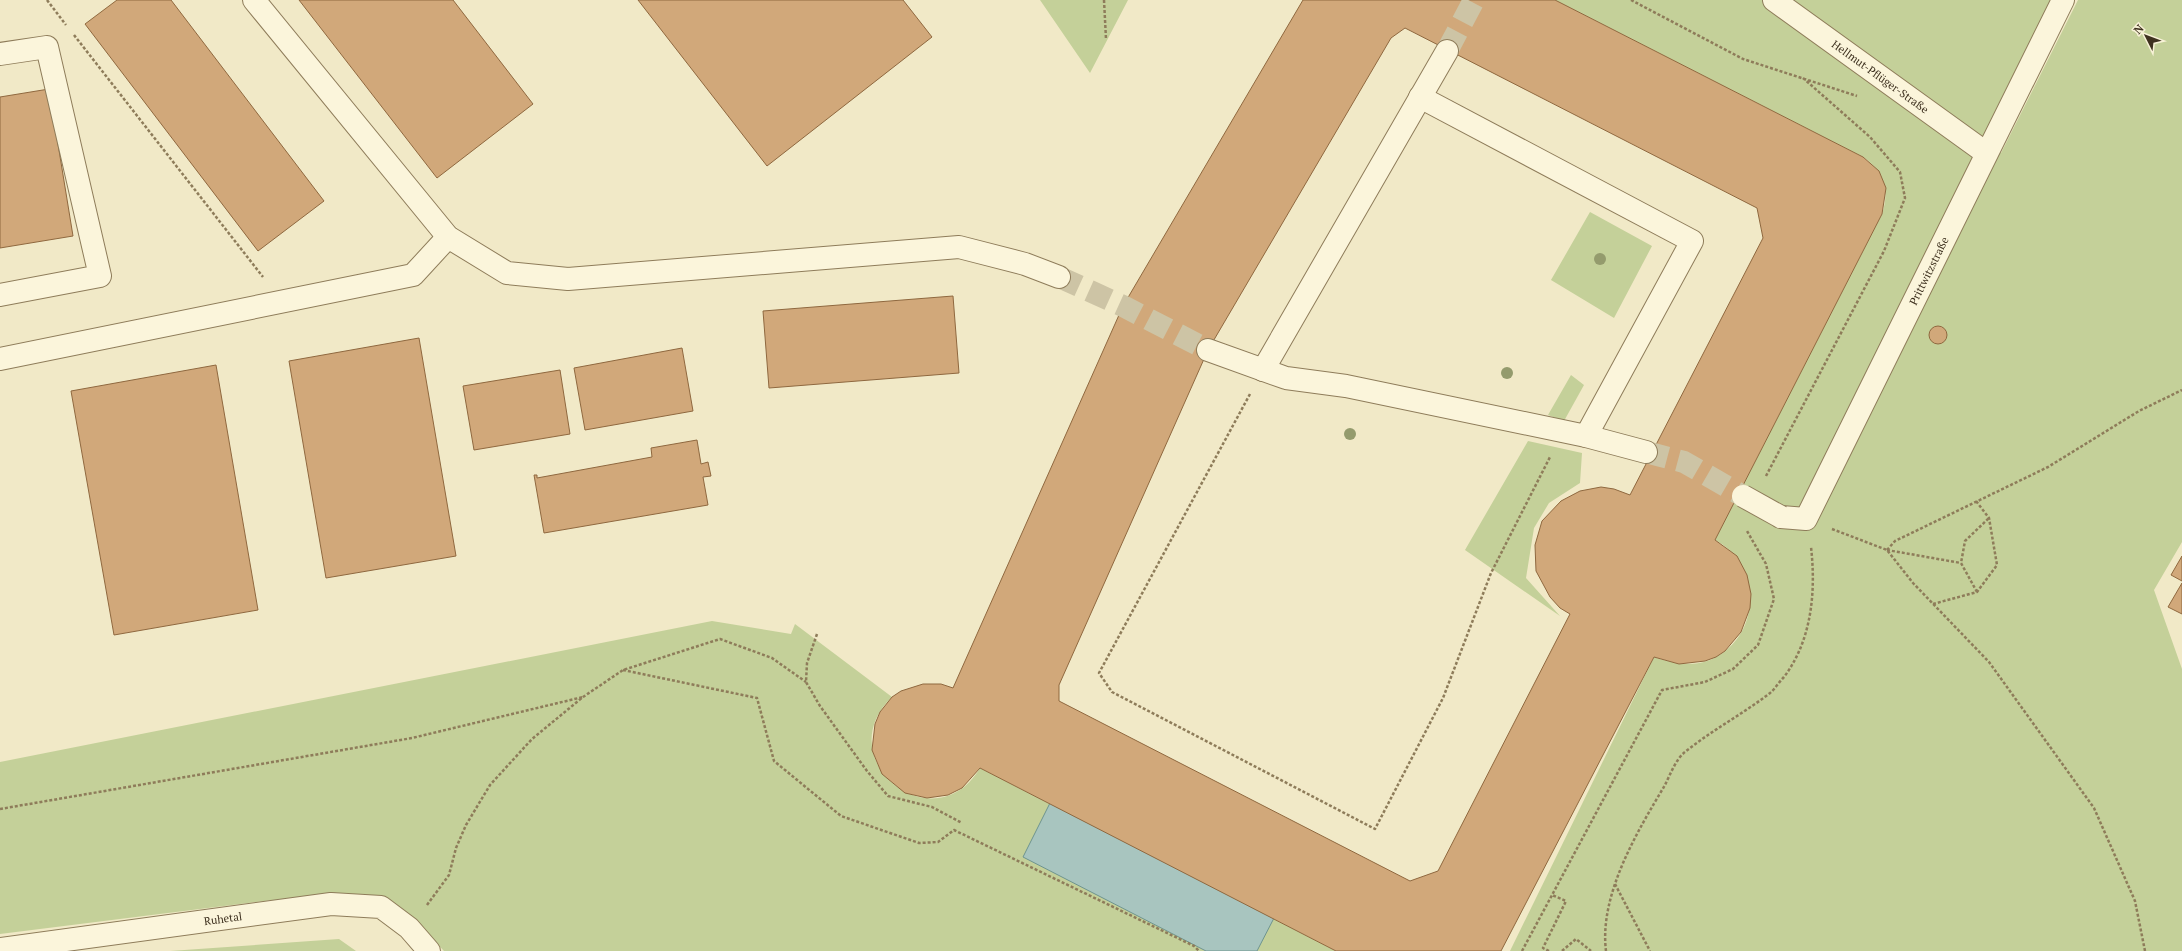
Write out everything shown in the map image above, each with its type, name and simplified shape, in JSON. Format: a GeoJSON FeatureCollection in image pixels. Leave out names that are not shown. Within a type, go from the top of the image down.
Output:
{"type":"FeatureCollection","features":[{"type":"Feature","properties":{"kind":"street"},"geometry":{"type":"LineString","coordinates":[[254,0],[448,237],[507,273],[568,279],[959,247],[1026,264],[1059,277]]}},
{"type":"Feature","properties":{"kind":"street","name":"Hellmut-Pflüger-Straße"},"geometry":{"type":"LineString","coordinates":[[1774,0],[1986,153]]}},
{"type":"Feature","properties":{"kind":"street","name":"Prittwitzstraße"},"geometry":{"type":"LineString","coordinates":[[1806,519],[2063,0]]}},
{"type":"Feature","properties":{"kind":"street"},"geometry":{"type":"LineString","coordinates":[[0,54],[47,47],[100,276],[0,295]]}},
{"type":"Feature","properties":{"kind":"street"},"geometry":{"type":"LineString","coordinates":[[1263,370],[1447,51]]}},
{"type":"Feature","properties":{"kind":"street"},"geometry":{"type":"LineString","coordinates":[[1420,97],[1692,241],[1586,436]]}},
{"type":"Feature","properties":{"kind":"street"},"geometry":{"type":"LineString","coordinates":[[0,359],[413,275],[448,237]]}},
{"type":"Feature","properties":{"kind":"street"},"geometry":{"type":"LineString","coordinates":[[1208,350],[1286,378],[1346,386],[1586,436],[1646,452]]}},
{"type":"Feature","properties":{"kind":"street"},"geometry":{"type":"LineString","coordinates":[[1743,496],[1781,517],[1806,519]]}},
{"type":"Feature","properties":{"kind":"street","name":"Ruhetal"},"geometry":{"type":"LineString","coordinates":[[0,949],[331,904],[381,907],[409,928],[430,951]]}},
{"type":"Feature","properties":{"kind":"path"},"geometry":{"type":"LineString","coordinates":[[47,0],[263,276],[273,304]]}},
{"type":"Feature","properties":{"kind":"path"},"geometry":{"type":"LineString","coordinates":[[1104,0],[1106,39]]}},
{"type":"Feature","properties":{"kind":"path"},"geometry":{"type":"LineString","coordinates":[[1631,0],[1743,59],[1842,90],[1863,99]]}},
{"type":"Feature","properties":{"kind":"path"},"geometry":{"type":"LineString","coordinates":[[1765,479],[1884,251],[1905,198],[1900,172],[1870,137],[1803,78]]}},
{"type":"Feature","properties":{"kind":"path"},"geometry":{"type":"LineString","coordinates":[[1263,370],[1099,673],[1112,692],[1375,829],[1443,698],[1491,573],[1563,431]]}},
{"type":"Feature","properties":{"kind":"path"},"geometry":{"type":"LineString","coordinates":[[1887,550],[1895,541],[2048,467],[2138,411],[2182,390]]}},
{"type":"Feature","properties":{"kind":"path"},"geometry":{"type":"LineString","coordinates":[[1933,604],[1977,592],[1998,565],[1989,518],[1976,501]]}},
{"type":"Feature","properties":{"kind":"path"},"geometry":{"type":"LineString","coordinates":[[1977,592],[1961,563],[1965,541],[1989,518]]}},
{"type":"Feature","properties":{"kind":"path"},"geometry":{"type":"LineString","coordinates":[[1606,951],[1604,933],[1615,884],[1640,828],[1684,753],[1772,692],[1792,665],[1807,630],[1813,595],[1814,572],[1806,519],[1887,550],[1961,563]]}},
{"type":"Feature","properties":{"kind":"path"},"geometry":{"type":"LineString","coordinates":[[1522,951],[1662,690],[1705,682],[1733,669],[1758,645],[1774,599],[1766,564],[1746,532],[1748,526]]}},
{"type":"Feature","properties":{"kind":"path"},"geometry":{"type":"LineString","coordinates":[[1887,550],[1913,583],[1989,662],[2094,808],[2135,901],[2144,951]]}},
{"type":"Feature","properties":{"kind":"path"},"geometry":{"type":"LineString","coordinates":[[806,682],[807,663],[817,634]]}},
{"type":"Feature","properties":{"kind":"path"},"geometry":{"type":"LineString","coordinates":[[409,928],[449,875],[456,848],[466,826],[490,785],[532,739],[582,697],[623,670],[720,639],[772,658],[806,682],[844,740],[888,796],[932,807],[962,823]]}},
{"type":"Feature","properties":{"kind":"path"},"geometry":{"type":"LineString","coordinates":[[623,670],[757,698],[774,761],[841,816],[919,843],[938,842],[954,830],[1194,946],[1199,951]]}},
{"type":"Feature","properties":{"kind":"path"},"geometry":{"type":"LineString","coordinates":[[0,809],[412,738],[582,697]]}},
{"type":"Feature","properties":{"kind":"path"},"geometry":{"type":"LineString","coordinates":[[1615,884],[1650,951]]}},
{"type":"Feature","properties":{"kind":"path"},"geometry":{"type":"LineString","coordinates":[[1549,951],[1543,948],[1566,901],[1552,895]]}},
{"type":"Feature","properties":{"kind":"path"},"geometry":{"type":"LineString","coordinates":[[1562,951],[1576,939],[1591,951]]}},
{"type":"Feature","properties":{"kind":"green space"},"geometry":{"type":"Polygon","coordinates":[[[1040,0],[1128,0],[1090,73],[1040,0]]]}},
{"type":"Feature","properties":{"kind":"green space"},"geometry":{"type":"Polygon","coordinates":[[[1555,0],[2051,0],[1983,136],[2001,153],[2078,0],[2182,0],[2182,542],[2154,590],[2182,669],[2182,951],[1510,951],[1654,657],[1669,662],[1685,664],[1701,663],[1716,657],[1731,646],[1742,632],[1748,615],[1750,598],[1748,581],[1741,565],[1730,551],[1715,540],[1882,214],[1885,197],[1885,189],[1880,175],[1876,169],[1863,157],[1555,0]]]}},
{"type":"Feature","properties":{"kind":"green space"},"geometry":{"type":"Polygon","coordinates":[[[1590,212],[1652,246],[1614,318],[1551,280],[1590,212]]]}},
{"type":"Feature","properties":{"kind":"green space"},"geometry":{"type":"Polygon","coordinates":[[[1571,375],[1584,385],[1564,421],[1548,415],[1571,375]]]}},
{"type":"Feature","properties":{"kind":"green space"},"geometry":{"type":"Polygon","coordinates":[[[1528,441],[1582,453],[1580,483],[1549,503],[1534,528],[1526,578],[1560,616],[1465,550],[1528,441]]]}},
{"type":"Feature","properties":{"kind":"green space"},"geometry":{"type":"Polygon","coordinates":[[[712,621],[791,634],[795,624],[892,697],[875,721],[872,745],[879,767],[894,785],[915,796],[938,798],[960,790],[980,768],[1336,951],[444,951],[417,922],[382,898],[273,900],[0,934],[0,762],[712,621]]]}},
{"type":"Feature","properties":{"kind":"green space"},"geometry":{"type":"Polygon","coordinates":[[[339,939],[356,951],[170,951],[339,939]]]}},
{"type":"Feature","properties":{"kind":"water"},"geometry":{"type":"Polygon","coordinates":[[[1050,803],[1274,918],[1257,951],[1206,951],[1023,857],[1050,803]]]}},
{"type":"Feature","properties":{"kind":"building"},"geometry":{"type":"Polygon","coordinates":[[[117,0],[171,0],[324,201],[258,251],[85,24],[117,0]]]}},
{"type":"Feature","properties":{"kind":"building"},"geometry":{"type":"Polygon","coordinates":[[[299,0],[453,0],[533,104],[437,178],[299,0]]]}},
{"type":"Feature","properties":{"kind":"building"},"geometry":{"type":"Polygon","coordinates":[[[638,0],[903,0],[932,37],[767,166],[638,0]]]}},
{"type":"Feature","properties":{"kind":"building"},"geometry":{"type":"Polygon","coordinates":[[[1303,0],[1555,0],[1863,157],[1879,171],[1886,188],[1882,214],[1715,540],[1737,556],[1747,575],[1751,594],[1750,608],[1741,632],[1725,651],[1716,657],[1705,661],[1679,664],[1654,657],[1501,951],[1336,951],[980,768],[962,788],[948,795],[927,798],[905,793],[882,774],[872,750],[875,724],[880,712],[892,697],[901,691],[923,684],[941,684],[953,688],[1123,306],[1303,0]],[[1405,28],[1391,38],[1208,350],[1059,685],[1059,701],[1410,881],[1438,871],[1570,614],[1560,608],[1550,597],[1536,571],[1535,545],[1542,521],[1561,501],[1580,491],[1601,487],[1614,489],[1630,495],[1763,238],[1757,208],[1405,28]]]}},
{"type":"Feature","properties":{"kind":"building"},"geometry":{"type":"Polygon","coordinates":[[[49,89],[73,236],[0,248],[0,97],[49,89]]]}},
{"type":"Feature","properties":{"kind":"building"},"geometry":{"type":"Polygon","coordinates":[[[953,296],[959,373],[769,388],[763,311],[953,296]]]}},
{"type":"Feature","properties":{"kind":"building"},"geometry":{"type":"Polygon","coordinates":[[[1938,326],[1944,329],[1947,335],[1944,341],[1938,344],[1932,341],[1929,335],[1932,329],[1938,326]]]}},
{"type":"Feature","properties":{"kind":"building"},"geometry":{"type":"Polygon","coordinates":[[[419,338],[456,556],[326,578],[289,361],[419,338]]]}},
{"type":"Feature","properties":{"kind":"building"},"geometry":{"type":"Polygon","coordinates":[[[682,348],[693,411],[585,430],[574,368],[682,348]]]}},
{"type":"Feature","properties":{"kind":"building"},"geometry":{"type":"Polygon","coordinates":[[[216,365],[258,610],[114,635],[71,391],[216,365]]]}},
{"type":"Feature","properties":{"kind":"building"},"geometry":{"type":"Polygon","coordinates":[[[560,370],[570,434],[474,450],[463,386],[560,370]]]}},
{"type":"Feature","properties":{"kind":"building"},"geometry":{"type":"Polygon","coordinates":[[[697,440],[701,464],[708,462],[711,476],[703,477],[708,505],[544,533],[534,475],[537,475],[537,478],[652,457],[651,448],[697,440]]]}},
{"type":"Feature","properties":{"kind":"building"},"geometry":{"type":"Polygon","coordinates":[[[2182,556],[2182,581],[2171,575],[2182,556]]]}},
{"type":"Feature","properties":{"kind":"building"},"geometry":{"type":"Polygon","coordinates":[[[2182,583],[2182,614],[2168,607],[2182,583]]]}},
{"type":"Feature","properties":{"kind":"tunnel"},"geometry":{"type":"LineString","coordinates":[[1447,51],[1474,0]]}},
{"type":"Feature","properties":{"kind":"tunnel"},"geometry":{"type":"LineString","coordinates":[[1059,277],[1123,306],[1208,350]]}},
{"type":"Feature","properties":{"kind":"tunnel"},"geometry":{"type":"LineString","coordinates":[[1646,452],[1684,462],[1743,496]]}}]}
